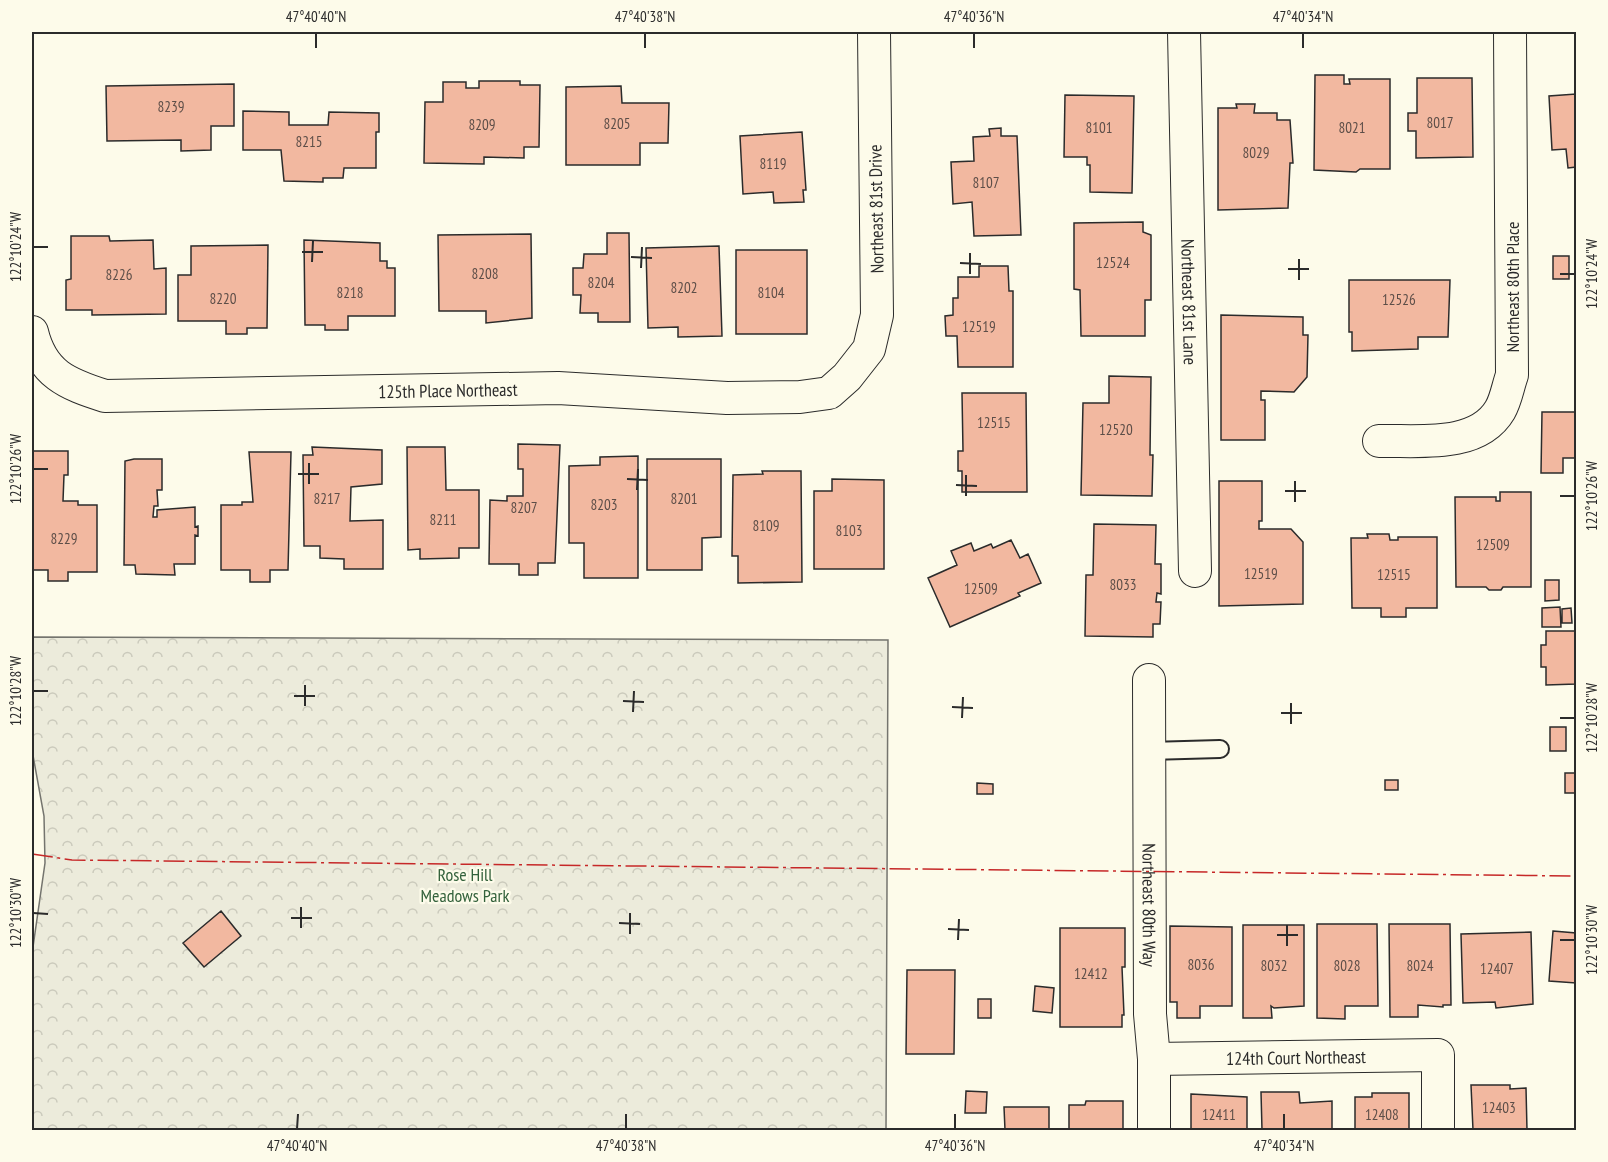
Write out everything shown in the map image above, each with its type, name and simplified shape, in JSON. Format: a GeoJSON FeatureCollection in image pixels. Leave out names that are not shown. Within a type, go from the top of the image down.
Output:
{"type":"FeatureCollection","features":[{"type":"Feature","properties":{"kind":"street","name":"Northeast 81st Drive"},"geometry":{"type":"LineString","coordinates":[[847,377],[869,349],[877,315],[874,32]]}},
{"type":"Feature","properties":{"kind":"street","name":"Northeast 81st Lane"},"geometry":{"type":"LineString","coordinates":[[1184,32],[1195,571]]}},
{"type":"Feature","properties":{"kind":"street","name":"Northeast 80th Place"},"geometry":{"type":"LineString","coordinates":[[1379,441],[1446,440],[1480,430],[1500,411],[1512,375],[1510,32]]}},
{"type":"Feature","properties":{"kind":"street","name":"125th Place Northeast"},"geometry":{"type":"LineString","coordinates":[[32,332],[48,367],[69,385],[105,396],[558,387],[727,398],[800,397],[829,393],[847,377]]}},
{"type":"Feature","properties":{"kind":"street","name":"Northeast 80th Way"},"geometry":{"type":"LineString","coordinates":[[1149,680],[1150,1014],[1154,1059],[1154,1131]]}},
{"type":"Feature","properties":{"kind":"street","name":"124th Court Northeast"},"geometry":{"type":"LineString","coordinates":[[1154,1059],[1438,1054],[1438,1131]]}},
{"type":"Feature","properties":{"kind":"lane"},"geometry":{"type":"LineString","coordinates":[[1149,751],[1220,749]]}},
{"type":"Feature","properties":{"kind":"green space","name":"Rose Hill Meadows Park"},"geometry":{"type":"Polygon","coordinates":[[[32,637],[888,640],[886,1130],[32,1130],[32,954],[45,863],[44,816],[32,750],[32,637]]]}},
{"type":"Feature","properties":{"kind":"building"},"geometry":{"type":"Polygon","coordinates":[[[1315,75],[1344,75],[1344,84],[1350,84],[1349,79],[1390,79],[1390,169],[1360,169],[1356,172],[1314,170],[1315,75]]]}},
{"type":"Feature","properties":{"kind":"building"},"geometry":{"type":"Polygon","coordinates":[[[1417,78],[1472,78],[1473,157],[1416,158],[1416,131],[1408,131],[1408,113],[1417,113],[1417,78]]]}},
{"type":"Feature","properties":{"kind":"building"},"geometry":{"type":"Polygon","coordinates":[[[479,81],[520,81],[520,85],[540,85],[539,147],[524,147],[524,158],[484,157],[484,164],[424,163],[425,102],[443,102],[443,82],[466,82],[466,88],[479,88],[479,81]]]}},
{"type":"Feature","properties":{"kind":"building"},"geometry":{"type":"Polygon","coordinates":[[[234,84],[234,126],[211,126],[211,150],[181,151],[181,140],[107,141],[106,86],[234,84]]]}},
{"type":"Feature","properties":{"kind":"building"},"geometry":{"type":"Polygon","coordinates":[[[621,86],[622,103],[669,103],[668,143],[640,143],[640,165],[566,165],[566,87],[621,86]]]}},
{"type":"Feature","properties":{"kind":"building"},"geometry":{"type":"Polygon","coordinates":[[[1576,94],[1576,167],[1568,168],[1566,149],[1552,150],[1549,96],[1576,94]]]}},
{"type":"Feature","properties":{"kind":"building"},"geometry":{"type":"Polygon","coordinates":[[[1065,95],[1134,96],[1132,193],[1090,192],[1090,165],[1087,165],[1087,157],[1064,157],[1065,95]]]}},
{"type":"Feature","properties":{"kind":"building"},"geometry":{"type":"Polygon","coordinates":[[[1236,104],[1255,104],[1254,113],[1277,113],[1277,120],[1290,120],[1293,163],[1290,163],[1288,208],[1218,210],[1218,108],[1237,108],[1236,104]]]}},
{"type":"Feature","properties":{"kind":"building"},"geometry":{"type":"Polygon","coordinates":[[[243,111],[289,112],[289,125],[328,125],[329,112],[379,113],[379,132],[376,132],[376,168],[344,168],[343,178],[323,178],[323,182],[284,181],[281,150],[243,150],[243,111]]]}},
{"type":"Feature","properties":{"kind":"building"},"geometry":{"type":"Polygon","coordinates":[[[1001,128],[1001,136],[1017,136],[1021,235],[974,236],[972,202],[953,204],[951,162],[974,161],[973,137],[990,136],[989,129],[1001,128]]]}},
{"type":"Feature","properties":{"kind":"building"},"geometry":{"type":"Polygon","coordinates":[[[802,132],[806,190],[803,190],[804,202],[774,203],[773,192],[743,194],[740,136],[802,132]]]}},
{"type":"Feature","properties":{"kind":"building"},"geometry":{"type":"Polygon","coordinates":[[[1143,222],[1143,232],[1151,235],[1151,300],[1145,300],[1145,336],[1081,336],[1080,290],[1074,289],[1074,223],[1143,222]]]}},
{"type":"Feature","properties":{"kind":"building"},"geometry":{"type":"Polygon","coordinates":[[[607,233],[629,233],[630,322],[598,322],[598,313],[580,313],[581,295],[573,295],[573,268],[583,268],[584,254],[607,254],[607,233]]]}},
{"type":"Feature","properties":{"kind":"building"},"geometry":{"type":"Polygon","coordinates":[[[531,234],[532,318],[486,323],[486,311],[439,311],[438,235],[531,234]]]}},
{"type":"Feature","properties":{"kind":"building"},"geometry":{"type":"Polygon","coordinates":[[[71,236],[109,236],[110,241],[153,240],[154,269],[166,268],[166,314],[92,315],[92,310],[66,310],[66,280],[71,279],[71,236]]]}},
{"type":"Feature","properties":{"kind":"building"},"geometry":{"type":"Polygon","coordinates":[[[304,240],[380,243],[380,261],[387,261],[387,268],[395,268],[395,316],[348,316],[348,330],[325,330],[325,325],[305,325],[304,240]]]}},
{"type":"Feature","properties":{"kind":"building"},"geometry":{"type":"Polygon","coordinates":[[[268,245],[267,328],[247,328],[247,334],[226,334],[226,321],[178,321],[178,275],[191,275],[191,246],[268,245]]]}},
{"type":"Feature","properties":{"kind":"building"},"geometry":{"type":"Polygon","coordinates":[[[719,246],[722,336],[678,337],[678,327],[648,328],[646,248],[719,246]]]}},
{"type":"Feature","properties":{"kind":"building"},"geometry":{"type":"Polygon","coordinates":[[[736,250],[807,250],[807,334],[736,334],[736,250]]]}},
{"type":"Feature","properties":{"kind":"building"},"geometry":{"type":"Polygon","coordinates":[[[1553,256],[1569,256],[1569,279],[1553,279],[1553,256]]]}},
{"type":"Feature","properties":{"kind":"building"},"geometry":{"type":"Polygon","coordinates":[[[979,266],[1008,266],[1009,291],[1013,291],[1013,367],[958,367],[957,336],[946,336],[945,316],[953,315],[953,298],[958,298],[958,277],[979,277],[979,266]]]}},
{"type":"Feature","properties":{"kind":"building"},"geometry":{"type":"Polygon","coordinates":[[[1349,280],[1450,280],[1448,337],[1418,337],[1418,349],[1352,351],[1352,332],[1349,332],[1349,280]]]}},
{"type":"Feature","properties":{"kind":"building"},"geometry":{"type":"Polygon","coordinates":[[[1221,315],[1303,317],[1303,335],[1308,335],[1307,377],[1294,392],[1261,391],[1261,400],[1265,400],[1265,440],[1221,440],[1221,315]]]}},
{"type":"Feature","properties":{"kind":"building"},"geometry":{"type":"Polygon","coordinates":[[[1109,376],[1151,377],[1152,496],[1081,495],[1083,403],[1109,403],[1109,376]]]}},
{"type":"Feature","properties":{"kind":"building"},"geometry":{"type":"Polygon","coordinates":[[[962,393],[1026,393],[1027,492],[962,492],[962,471],[958,471],[958,451],[963,451],[962,393]]]}},
{"type":"Feature","properties":{"kind":"building"},"geometry":{"type":"Polygon","coordinates":[[[1542,412],[1576,412],[1576,458],[1563,458],[1563,473],[1541,473],[1542,412]]]}},
{"type":"Feature","properties":{"kind":"building"},"geometry":{"type":"Polygon","coordinates":[[[518,444],[560,445],[555,563],[538,563],[538,575],[519,575],[519,564],[489,564],[490,500],[507,501],[507,496],[523,496],[523,469],[518,469],[518,444]]]}},
{"type":"Feature","properties":{"kind":"building"},"geometry":{"type":"Polygon","coordinates":[[[312,447],[382,450],[382,484],[351,487],[350,521],[383,520],[383,569],[344,569],[344,559],[320,558],[320,546],[304,546],[303,455],[313,455],[312,447]]]}},
{"type":"Feature","properties":{"kind":"building"},"geometry":{"type":"Polygon","coordinates":[[[407,447],[445,447],[446,490],[479,490],[479,548],[459,548],[459,558],[420,559],[420,549],[408,550],[407,447]]]}},
{"type":"Feature","properties":{"kind":"building"},"geometry":{"type":"Polygon","coordinates":[[[32,451],[68,451],[68,475],[64,475],[63,501],[78,501],[78,505],[97,505],[97,572],[68,572],[68,581],[48,581],[48,570],[32,570],[32,451]]]}},
{"type":"Feature","properties":{"kind":"building"},"geometry":{"type":"Polygon","coordinates":[[[249,452],[291,452],[288,570],[270,570],[270,582],[250,582],[250,570],[221,570],[221,505],[242,505],[242,502],[253,502],[249,452]]]}},
{"type":"Feature","properties":{"kind":"building"},"geometry":{"type":"Polygon","coordinates":[[[638,456],[638,578],[584,578],[584,543],[569,543],[569,466],[600,465],[600,457],[638,456]]]}},
{"type":"Feature","properties":{"kind":"building"},"geometry":{"type":"Polygon","coordinates":[[[162,459],[162,490],[157,490],[158,506],[154,506],[153,517],[157,517],[157,510],[195,507],[195,527],[198,526],[198,536],[195,535],[195,564],[174,564],[175,575],[136,574],[135,565],[124,565],[125,461],[162,459]]]}},
{"type":"Feature","properties":{"kind":"building"},"geometry":{"type":"Polygon","coordinates":[[[647,459],[721,459],[721,537],[702,538],[702,570],[647,570],[647,459]]]}},
{"type":"Feature","properties":{"kind":"building"},"geometry":{"type":"Polygon","coordinates":[[[762,471],[801,471],[802,582],[738,583],[738,556],[732,556],[733,475],[763,474],[762,471]]]}},
{"type":"Feature","properties":{"kind":"building"},"geometry":{"type":"Polygon","coordinates":[[[832,479],[884,480],[884,569],[814,569],[814,491],[832,491],[832,479]]]}},
{"type":"Feature","properties":{"kind":"building"},"geometry":{"type":"Polygon","coordinates":[[[1219,481],[1262,481],[1262,521],[1259,521],[1259,529],[1291,529],[1303,542],[1303,604],[1219,606],[1219,481]]]}},
{"type":"Feature","properties":{"kind":"building"},"geometry":{"type":"Polygon","coordinates":[[[1500,492],[1531,492],[1531,587],[1503,587],[1501,590],[1489,590],[1486,587],[1456,587],[1455,497],[1496,497],[1496,501],[1500,501],[1500,492]]]}},
{"type":"Feature","properties":{"kind":"building"},"geometry":{"type":"Polygon","coordinates":[[[1094,524],[1156,525],[1155,564],[1161,564],[1161,594],[1157,593],[1156,602],[1161,602],[1160,624],[1153,624],[1153,637],[1085,636],[1086,575],[1093,575],[1094,524]]]}},
{"type":"Feature","properties":{"kind":"building"},"geometry":{"type":"Polygon","coordinates":[[[1367,534],[1389,534],[1390,540],[1398,540],[1398,537],[1437,537],[1437,608],[1406,608],[1406,617],[1381,617],[1381,608],[1352,608],[1351,538],[1368,538],[1367,534]]]}},
{"type":"Feature","properties":{"kind":"building"},"geometry":{"type":"Polygon","coordinates":[[[1011,540],[1020,558],[1028,554],[1041,583],[1018,593],[1020,596],[950,627],[928,578],[957,565],[951,551],[971,543],[974,551],[991,544],[993,548],[1011,540]]]}},
{"type":"Feature","properties":{"kind":"building"},"geometry":{"type":"Polygon","coordinates":[[[1545,580],[1559,580],[1559,600],[1545,601],[1545,580]]]}},
{"type":"Feature","properties":{"kind":"building"},"geometry":{"type":"Polygon","coordinates":[[[1560,607],[1561,627],[1542,627],[1542,608],[1560,607]]]}},
{"type":"Feature","properties":{"kind":"building"},"geometry":{"type":"Polygon","coordinates":[[[1571,608],[1572,623],[1562,623],[1562,609],[1571,608]]]}},
{"type":"Feature","properties":{"kind":"building"},"geometry":{"type":"Polygon","coordinates":[[[1546,631],[1576,631],[1576,684],[1546,685],[1546,667],[1541,667],[1541,645],[1546,645],[1546,631]]]}},
{"type":"Feature","properties":{"kind":"building"},"geometry":{"type":"Polygon","coordinates":[[[1550,727],[1566,727],[1566,751],[1550,751],[1550,727]]]}},
{"type":"Feature","properties":{"kind":"building"},"geometry":{"type":"Polygon","coordinates":[[[1565,773],[1576,773],[1576,793],[1565,793],[1565,773]]]}},
{"type":"Feature","properties":{"kind":"building"},"geometry":{"type":"Polygon","coordinates":[[[1385,780],[1398,780],[1398,790],[1385,790],[1385,780]]]}},
{"type":"Feature","properties":{"kind":"building"},"geometry":{"type":"Polygon","coordinates":[[[977,783],[993,784],[993,794],[977,794],[977,783]]]}},
{"type":"Feature","properties":{"kind":"building"},"geometry":{"type":"Polygon","coordinates":[[[221,911],[241,936],[204,967],[183,943],[221,911]]]}},
{"type":"Feature","properties":{"kind":"building"},"geometry":{"type":"Polygon","coordinates":[[[1317,924],[1377,924],[1378,1006],[1345,1006],[1345,1019],[1317,1018],[1317,924]]]}},
{"type":"Feature","properties":{"kind":"building"},"geometry":{"type":"Polygon","coordinates":[[[1389,924],[1450,924],[1451,1005],[1443,1005],[1443,1007],[1418,1005],[1418,1017],[1390,1017],[1389,924]]]}},
{"type":"Feature","properties":{"kind":"building"},"geometry":{"type":"Polygon","coordinates":[[[1243,925],[1304,925],[1304,1006],[1274,1008],[1271,1006],[1272,1018],[1243,1018],[1243,925]]]}},
{"type":"Feature","properties":{"kind":"building"},"geometry":{"type":"Polygon","coordinates":[[[1170,926],[1232,927],[1232,1006],[1200,1006],[1200,1018],[1177,1018],[1177,1002],[1170,1002],[1170,926]]]}},
{"type":"Feature","properties":{"kind":"building"},"geometry":{"type":"Polygon","coordinates":[[[1060,928],[1125,928],[1125,967],[1122,967],[1124,1015],[1122,1015],[1122,1027],[1060,1027],[1060,928]]]}},
{"type":"Feature","properties":{"kind":"building"},"geometry":{"type":"Polygon","coordinates":[[[1553,931],[1576,933],[1576,983],[1549,981],[1553,931]]]}},
{"type":"Feature","properties":{"kind":"building"},"geometry":{"type":"Polygon","coordinates":[[[1531,932],[1533,1004],[1496,1008],[1495,1002],[1463,1003],[1461,934],[1531,932]]]}},
{"type":"Feature","properties":{"kind":"building"},"geometry":{"type":"Polygon","coordinates":[[[907,970],[955,970],[954,1054],[906,1054],[907,970]]]}},
{"type":"Feature","properties":{"kind":"building"},"geometry":{"type":"Polygon","coordinates":[[[1035,986],[1054,988],[1052,1013],[1033,1011],[1035,986]]]}},
{"type":"Feature","properties":{"kind":"building"},"geometry":{"type":"Polygon","coordinates":[[[978,999],[991,999],[991,1018],[978,1018],[978,999]]]}},
{"type":"Feature","properties":{"kind":"building"},"geometry":{"type":"Polygon","coordinates":[[[1471,1085],[1510,1085],[1510,1089],[1526,1088],[1527,1130],[1473,1130],[1471,1085]]]}},
{"type":"Feature","properties":{"kind":"building"},"geometry":{"type":"Polygon","coordinates":[[[966,1091],[987,1092],[986,1113],[965,1113],[966,1091]]]}},
{"type":"Feature","properties":{"kind":"building"},"geometry":{"type":"Polygon","coordinates":[[[1261,1092],[1299,1092],[1300,1103],[1332,1101],[1332,1130],[1262,1130],[1261,1092]]]}},
{"type":"Feature","properties":{"kind":"building"},"geometry":{"type":"Polygon","coordinates":[[[1372,1093],[1409,1093],[1409,1130],[1355,1130],[1355,1097],[1372,1097],[1372,1093]]]}},
{"type":"Feature","properties":{"kind":"building"},"geometry":{"type":"Polygon","coordinates":[[[1191,1094],[1247,1097],[1247,1130],[1191,1130],[1191,1094]]]}},
{"type":"Feature","properties":{"kind":"building"},"geometry":{"type":"Polygon","coordinates":[[[1086,1101],[1123,1101],[1123,1130],[1069,1130],[1069,1105],[1085,1105],[1086,1101]]]}},
{"type":"Feature","properties":{"kind":"building"},"geometry":{"type":"Polygon","coordinates":[[[1004,1107],[1049,1107],[1049,1130],[1005,1130],[1004,1107]]]}},
{"type":"Feature","properties":{"kind":"power"},"geometry":{"type":"LineString","coordinates":[[32,854],[72,860],[1576,876]]}}]}
